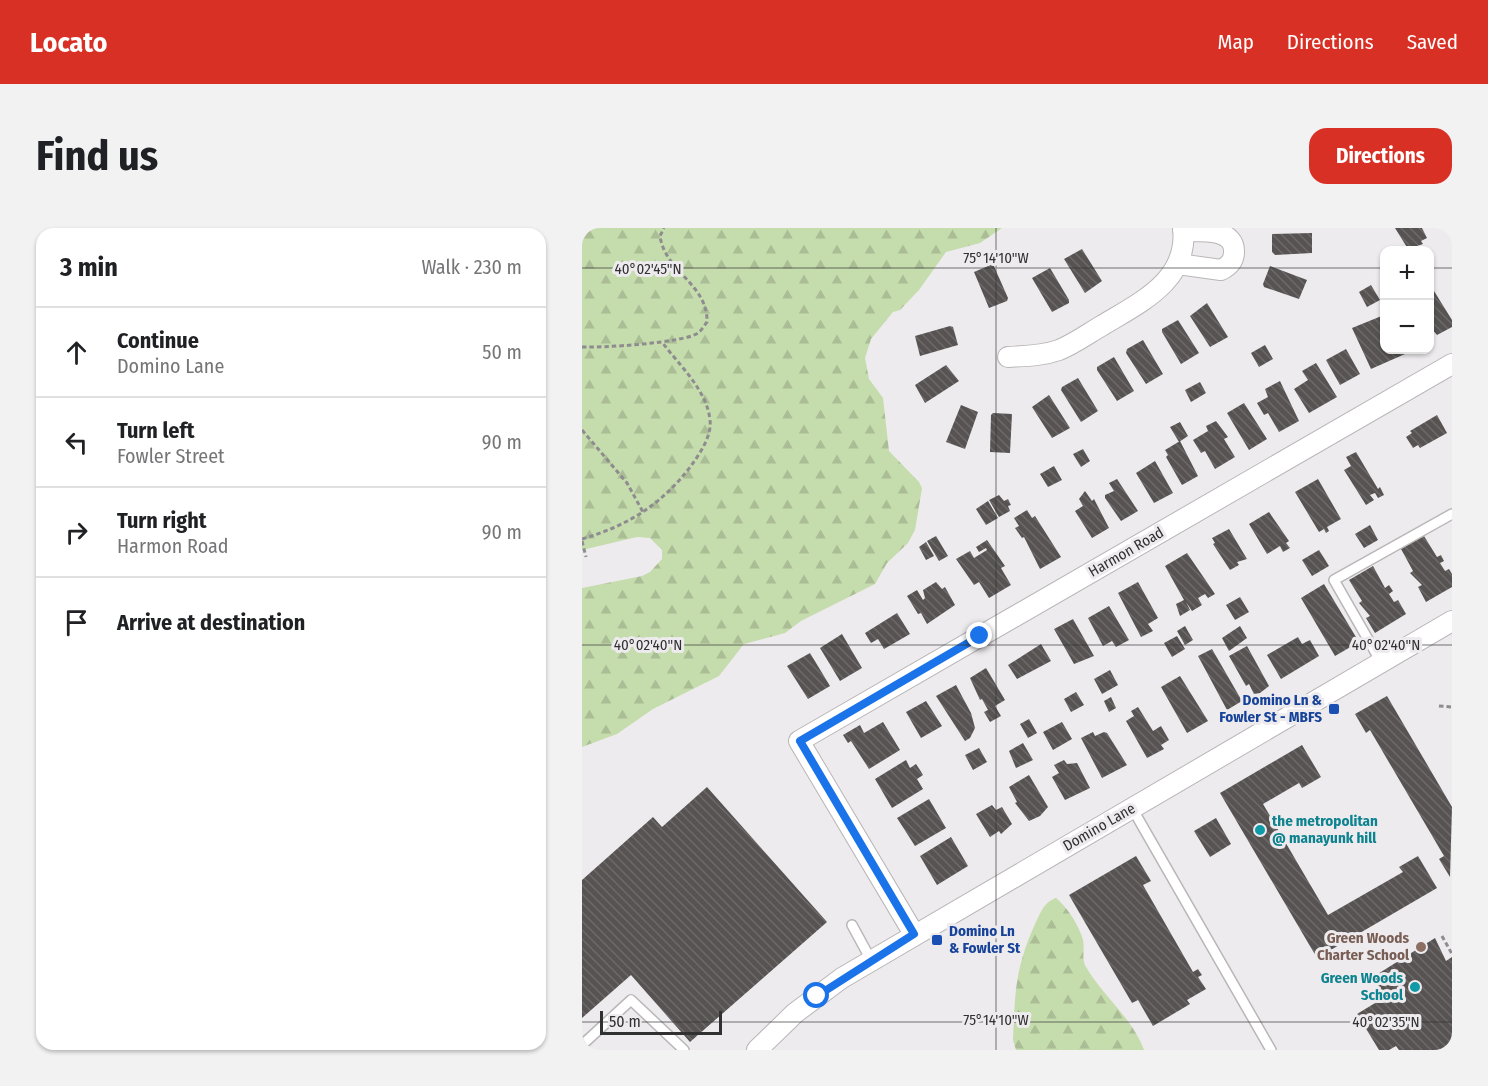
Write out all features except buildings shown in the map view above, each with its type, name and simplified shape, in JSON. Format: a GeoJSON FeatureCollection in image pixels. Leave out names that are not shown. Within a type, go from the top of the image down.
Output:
{"type":"FeatureCollection","features":[{"type":"Feature","properties":{"kind":"street"},"geometry":{"type":"LineString","coordinates":[[1008,357],[1030,356],[1061,349],[1147,299],[1169,279],[1178,264],[1183,229],[1213,231],[1226,235],[1231,240],[1234,255],[1232,262],[1221,270],[1178,264]]}},
{"type":"Feature","properties":{"kind":"street","name":"Harmon Road"},"geometry":{"type":"LineString","coordinates":[[914,934],[800,741],[1452,364]]}},
{"type":"Feature","properties":{"kind":"street","name":"Domino Lane"},"geometry":{"type":"LineString","coordinates":[[757,1050],[817,996],[871,960],[1381,662],[1450,628]]}},
{"type":"Feature","properties":{"kind":"lane"},"geometry":{"type":"LineString","coordinates":[[1381,662],[1334,580],[1452,514]]}},
{"type":"Feature","properties":{"kind":"lane"},"geometry":{"type":"LineString","coordinates":[[1132,808],[1271,1050]]}},
{"type":"Feature","properties":{"kind":"lane"},"geometry":{"type":"LineString","coordinates":[[852,925],[871,960]]}},
{"type":"Feature","properties":{"kind":"lane"},"geometry":{"type":"LineString","coordinates":[[582,1045],[631,1000],[684,1050]]}},
{"type":"Feature","properties":{"kind":"path"},"geometry":{"type":"LineString","coordinates":[[582,347],[612,348],[685,339],[699,333],[706,322],[707,313],[703,300],[662,249],[660,236],[664,228]]}},
{"type":"Feature","properties":{"kind":"path"},"geometry":{"type":"LineString","coordinates":[[586,557],[582,540],[602,533],[643,512],[662,499],[701,452],[709,431],[710,420],[702,394],[662,342]]}},
{"type":"Feature","properties":{"kind":"path"},"geometry":{"type":"LineString","coordinates":[[582,430],[627,483],[643,512]]}},
{"type":"Feature","properties":{"kind":"path"},"geometry":{"type":"LineString","coordinates":[[1439,706],[1452,707]]}},
{"type":"Feature","properties":{"kind":"path"},"geometry":{"type":"LineString","coordinates":[[1442,936],[1452,954]]}},
{"type":"Feature","properties":{"kind":"green space"},"geometry":{"type":"Polygon","coordinates":[[[582,228],[1002,228],[980,243],[946,252],[919,290],[900,310],[893,312],[871,339],[865,358],[869,379],[883,398],[889,451],[922,488],[915,530],[908,543],[887,563],[875,584],[801,621],[785,633],[744,644],[719,676],[653,709],[617,734],[582,747],[582,588],[642,576],[650,572],[662,559],[662,550],[650,538],[637,537],[582,550],[582,228]]]}},
{"type":"Feature","properties":{"kind":"green space"},"geometry":{"type":"Polygon","coordinates":[[[1056,898],[1079,928],[1083,940],[1086,967],[1133,1028],[1144,1050],[1016,1050],[1013,1040],[1020,967],[1041,911],[1056,898]]]}},
{"type":"Feature","properties":{"kind":"place","name":"Domino Ln & Fowler St - MBFS"},"geometry":{"type":"Point","coordinates":[1334,709]}},
{"type":"Feature","properties":{"kind":"place","name":"the metropolitan @ manayunk hill"},"geometry":{"type":"Point","coordinates":[1260,830]}},
{"type":"Feature","properties":{"kind":"place","name":"Domino Ln & Fowler St"},"geometry":{"type":"Point","coordinates":[937,940]}},
{"type":"Feature","properties":{"kind":"place","name":"Green Woods Charter School"},"geometry":{"type":"Point","coordinates":[1421,947]}},
{"type":"Feature","properties":{"kind":"place","name":"Green Woods School"},"geometry":{"type":"Point","coordinates":[1415,987]}},
{"type":"Feature","properties":{"kind":"route"},"geometry":{"type":"LineString","coordinates":[[817,996],[914,934],[800,741],[980,636]]}}]}
